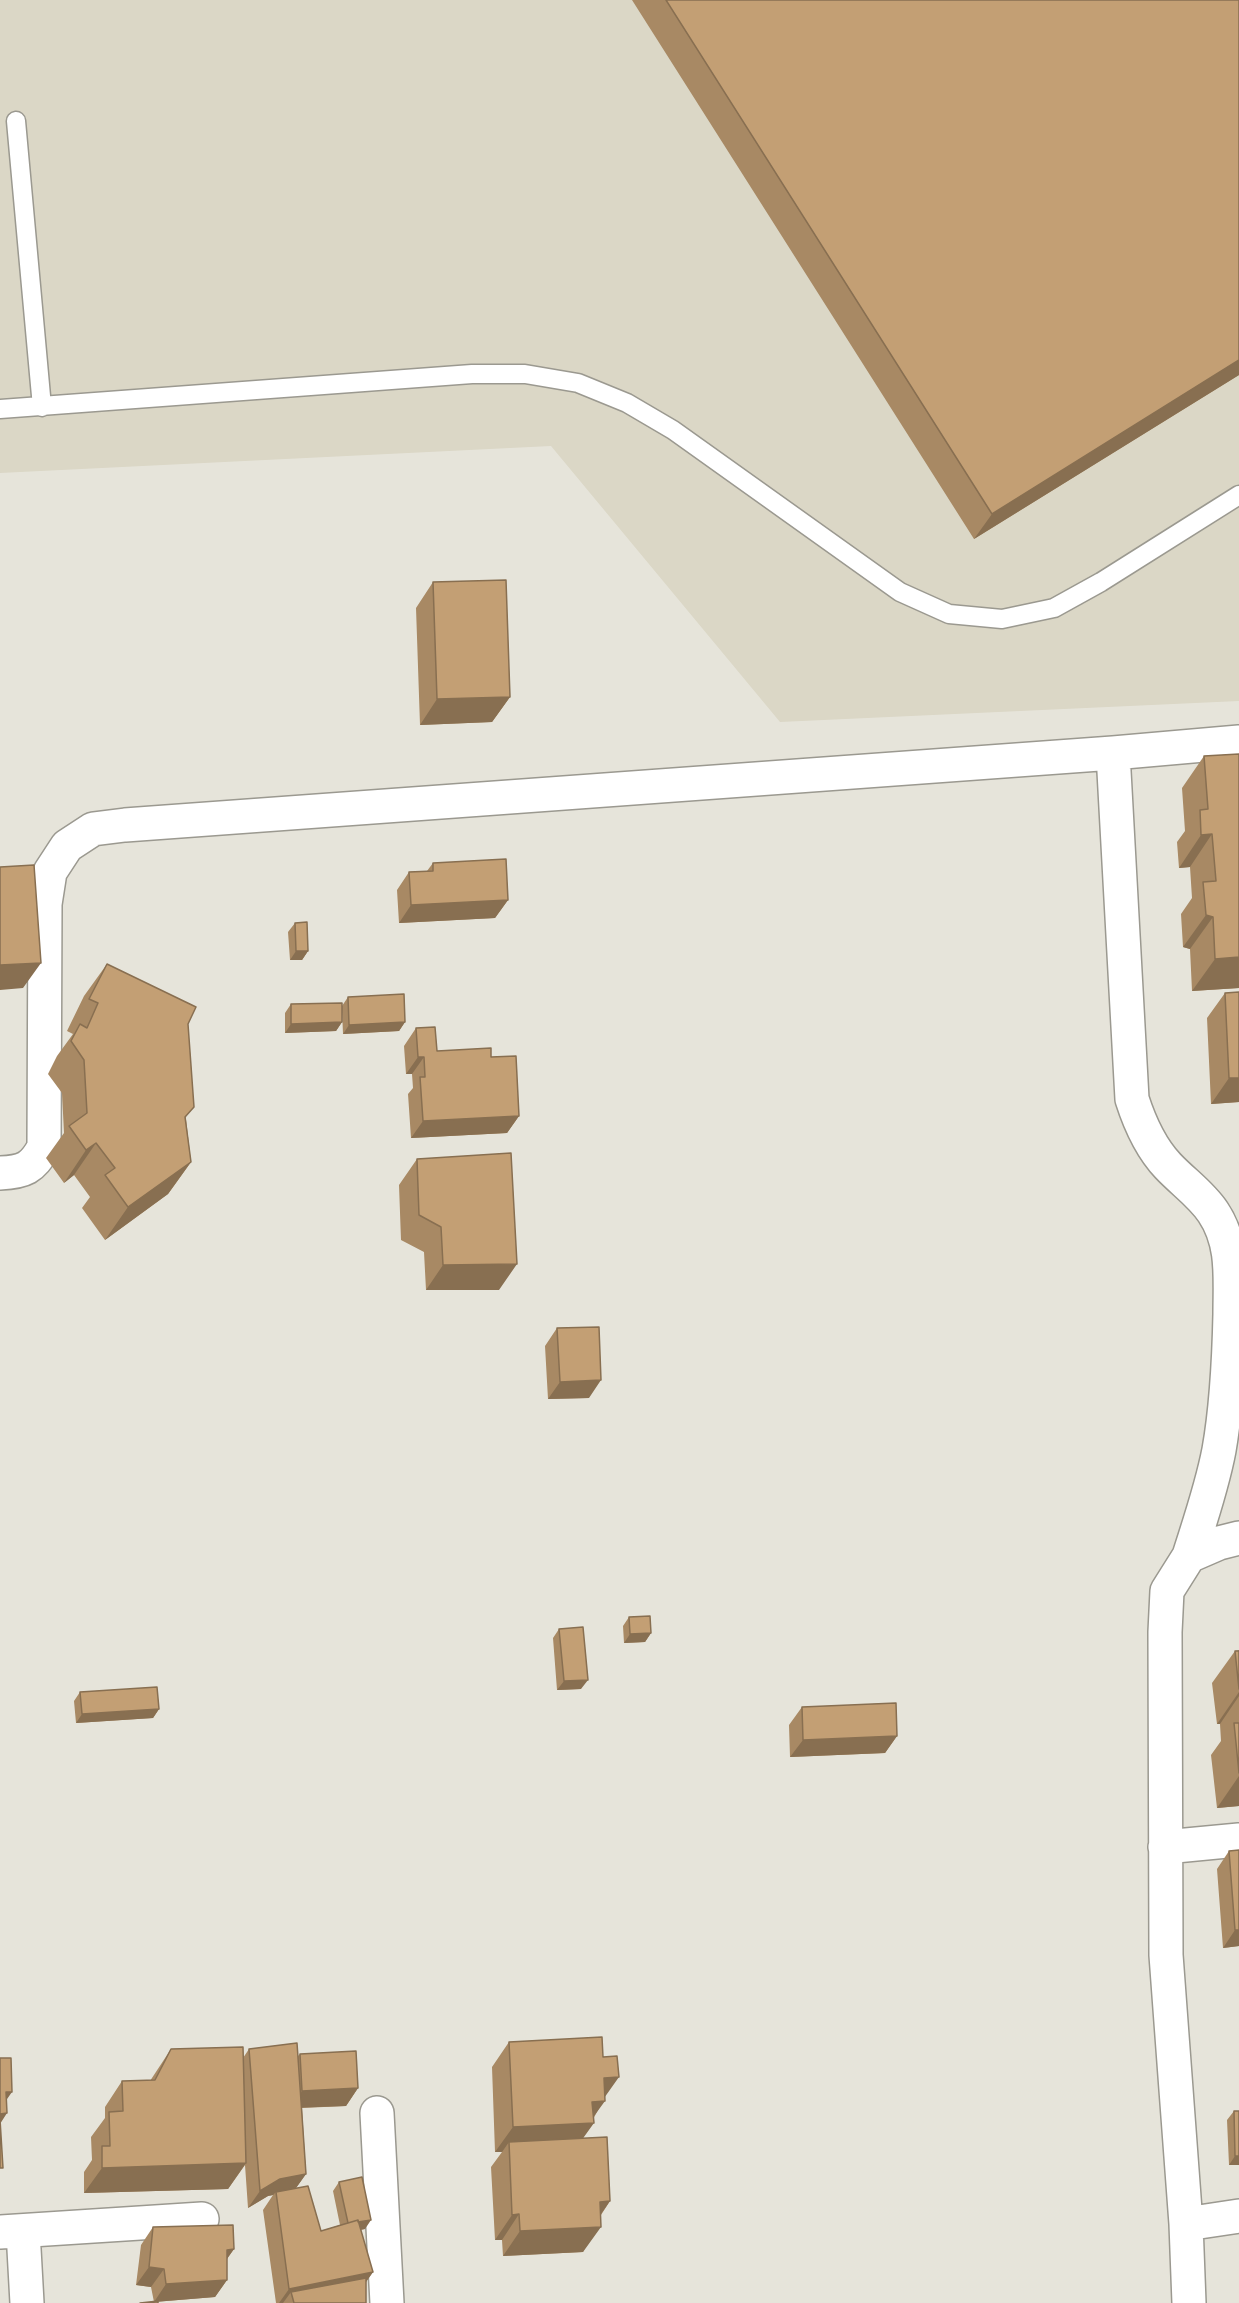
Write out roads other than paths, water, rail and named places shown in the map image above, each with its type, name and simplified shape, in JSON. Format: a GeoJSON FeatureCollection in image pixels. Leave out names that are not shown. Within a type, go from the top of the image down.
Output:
{"type":"FeatureCollection","features":[{"type":"Feature","properties":{"kind":"street"},"geometry":{"type":"LineString","coordinates":[[0,1173],[23,1170],[36,1161],[44,1147],[45,904],[50,872],[67,846],[93,829],[1239,742]]}},
{"type":"Feature","properties":{"kind":"street"},"geometry":{"type":"LineString","coordinates":[[1113,753],[1132,1099],[1140,1124],[1152,1146],[1168,1166],[1196,1192],[1213,1212],[1225,1235],[1231,1260],[1229,1360],[1219,1449],[1209,1493],[1189,1556],[1167,1591],[1165,1632],[1166,1954],[1190,2303]]}},
{"type":"Feature","properties":{"kind":"street"},"geometry":{"type":"LineString","coordinates":[[1189,1556],[1219,1543],[1239,1538]]}},
{"type":"Feature","properties":{"kind":"street"},"geometry":{"type":"LineString","coordinates":[[1165,1847],[1239,1840]]}},
{"type":"Feature","properties":{"kind":"street"},"geometry":{"type":"LineString","coordinates":[[377,2113],[387,2303]]}},
{"type":"Feature","properties":{"kind":"street"},"geometry":{"type":"LineString","coordinates":[[1186,2224],[1239,2216]]}},
{"type":"Feature","properties":{"kind":"street"},"geometry":{"type":"LineString","coordinates":[[27,2303],[12,2231],[202,2219]]}},
{"type":"Feature","properties":{"kind":"lane"},"geometry":{"type":"LineString","coordinates":[[16,120],[42,407]]}},
{"type":"Feature","properties":{"kind":"lane"},"geometry":{"type":"LineString","coordinates":[[0,409],[472,375],[525,374],[578,383],[627,403],[673,430],[900,592],[949,614],[1002,619],[1054,608],[1101,582],[1239,495]]}}]}
